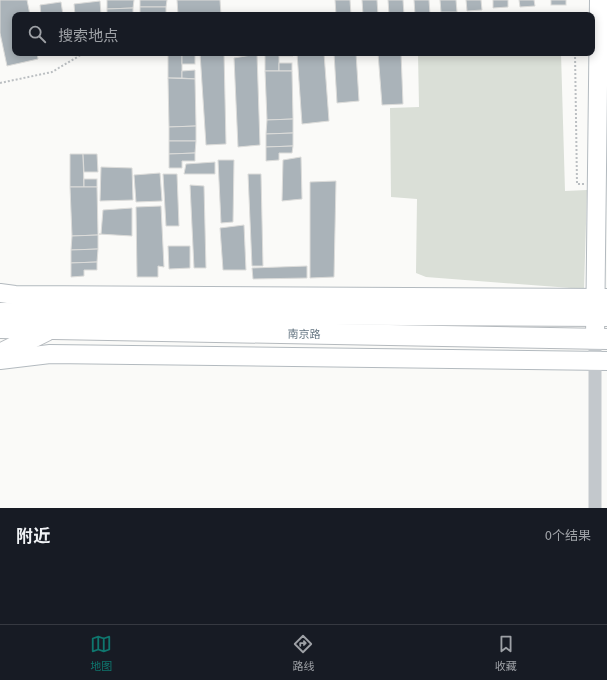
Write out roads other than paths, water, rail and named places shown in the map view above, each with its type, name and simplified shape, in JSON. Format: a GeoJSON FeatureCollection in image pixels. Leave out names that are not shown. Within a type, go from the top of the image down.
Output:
{"type":"FeatureCollection","features":[{"type":"Feature","properties":{"kind":"main road"},"geometry":{"type":"LineString","coordinates":[[0,305],[30,313]]}},
{"type":"Feature","properties":{"kind":"main road","name":"南京路"},"geometry":{"type":"LineString","coordinates":[[0,313],[601,307]]}},
{"type":"Feature","properties":{"kind":"main road","name":"南京路"},"geometry":{"type":"LineString","coordinates":[[0,328],[601,339]]}},
{"type":"Feature","properties":{"kind":"main road"},"geometry":{"type":"LineString","coordinates":[[0,354],[51,329]]}},
{"type":"Feature","properties":{"kind":"street"},"geometry":{"type":"LineString","coordinates":[[595,508],[601,361],[601,307],[596,184],[599,0]]}},
{"type":"Feature","properties":{"kind":"street"},"geometry":{"type":"LineString","coordinates":[[0,293],[15,295],[601,307]]}},
{"type":"Feature","properties":{"kind":"street"},"geometry":{"type":"LineString","coordinates":[[0,360],[50,354],[601,361]]}}]}
